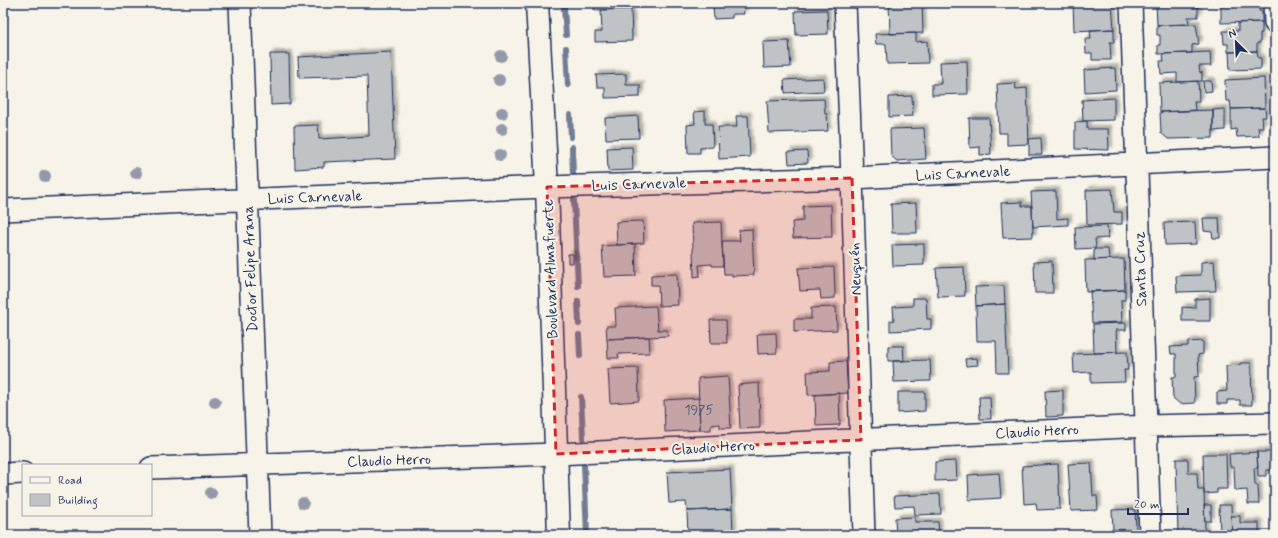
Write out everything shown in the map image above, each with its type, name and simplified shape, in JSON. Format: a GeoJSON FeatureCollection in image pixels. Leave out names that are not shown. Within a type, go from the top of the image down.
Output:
{"type":"FeatureCollection","features":[{"type":"Feature","properties":{"kind":"main road","name":"Boulevard Almafuerte"},"geometry":{"type":"LineString","coordinates":[[537,3],[546,187],[559,535]]}},
{"type":"Feature","properties":{"kind":"street","name":"Doctor Felipe Arana"},"geometry":{"type":"LineString","coordinates":[[240,3],[260,535]]}},
{"type":"Feature","properties":{"kind":"street","name":"Neuquén"},"geometry":{"type":"LineString","coordinates":[[844,3],[852,178],[864,535]]}},
{"type":"Feature","properties":{"kind":"street","name":"Santa Cruz"},"geometry":{"type":"LineString","coordinates":[[1131,3],[1150,535]]}},
{"type":"Feature","properties":{"kind":"street"},"geometry":{"type":"LineString","coordinates":[[1274,3],[1275,23]]}},
{"type":"Feature","properties":{"kind":"street","name":"Luis Carnevale"},"geometry":{"type":"LineString","coordinates":[[3,210],[546,187],[852,178],[1275,157]]}},
{"type":"Feature","properties":{"kind":"street","name":"Claudio Herro"},"geometry":{"type":"LineString","coordinates":[[152,468],[556,454],[1147,426],[1275,423]]}},
{"type":"Feature","properties":{"kind":"street"},"geometry":{"type":"LineString","coordinates":[[3,474],[22,473]]}},
{"type":"Feature","properties":{"kind":"highlighted area"},"geometry":{"type":"Polygon","coordinates":[[[852,178],[861,440],[556,454],[547,187],[852,178]]]}},
{"type":"Feature","properties":{"kind":"building"},"geometry":{"type":"Polygon","coordinates":[[[594,3],[631,3],[631,9],[594,10],[594,3]]]}},
{"type":"Feature","properties":{"kind":"building"},"geometry":{"type":"Polygon","coordinates":[[[889,3],[922,3],[923,33],[890,34],[889,3]]]}},
{"type":"Feature","properties":{"kind":"building"},"geometry":{"type":"Polygon","coordinates":[[[1073,3],[1112,3],[1114,29],[1074,31],[1073,3]]]}},
{"type":"Feature","properties":{"kind":"building"},"geometry":{"type":"Polygon","coordinates":[[[1156,3],[1190,3],[1190,7],[1198,7],[1198,17],[1188,17],[1189,24],[1157,25],[1156,3]]]}},
{"type":"Feature","properties":{"kind":"building"},"geometry":{"type":"Polygon","coordinates":[[[1259,3],[1259,11],[1262,11],[1262,22],[1221,23],[1221,4],[1259,3]]]}},
{"type":"Feature","properties":{"kind":"building"},"geometry":{"type":"Polygon","coordinates":[[[743,4],[744,14],[732,14],[732,18],[714,19],[713,6],[743,4]]]}},
{"type":"Feature","properties":{"kind":"building"},"geometry":{"type":"Polygon","coordinates":[[[631,9],[632,41],[595,42],[595,32],[602,32],[601,10],[631,9]]]}},
{"type":"Feature","properties":{"kind":"building"},"geometry":{"type":"Polygon","coordinates":[[[827,10],[828,34],[796,35],[795,11],[827,10]]]}},
{"type":"Feature","properties":{"kind":"building"},"geometry":{"type":"Polygon","coordinates":[[[1262,22],[1262,33],[1260,33],[1260,43],[1257,43],[1257,51],[1228,52],[1228,44],[1224,44],[1223,31],[1238,31],[1238,23],[1262,22]]]}},
{"type":"Feature","properties":{"kind":"building"},"geometry":{"type":"Polygon","coordinates":[[[1196,24],[1199,44],[1192,45],[1192,53],[1158,54],[1160,35],[1157,35],[1157,25],[1196,24]]]}},
{"type":"Feature","properties":{"kind":"building"},"geometry":{"type":"Polygon","coordinates":[[[1114,29],[1114,42],[1110,42],[1111,60],[1092,60],[1092,53],[1086,53],[1085,39],[1091,39],[1090,30],[1114,29]]]}},
{"type":"Feature","properties":{"kind":"building"},"geometry":{"type":"Polygon","coordinates":[[[916,33],[916,42],[927,41],[928,63],[887,64],[886,44],[876,44],[875,34],[916,33]]]}},
{"type":"Feature","properties":{"kind":"building"},"geometry":{"type":"Polygon","coordinates":[[[789,41],[791,67],[764,68],[763,42],[789,41]]]}},
{"type":"Feature","properties":{"kind":"building"},"geometry":{"type":"Polygon","coordinates":[[[1257,51],[1258,58],[1261,58],[1261,69],[1230,70],[1229,52],[1257,51]]]}},
{"type":"Feature","properties":{"kind":"building"},"geometry":{"type":"Polygon","coordinates":[[[391,52],[395,159],[324,162],[324,167],[295,169],[294,126],[318,125],[319,139],[369,136],[367,76],[299,78],[298,57],[391,52]]]}},
{"type":"Feature","properties":{"kind":"building"},"geometry":{"type":"Polygon","coordinates":[[[1210,52],[1211,66],[1199,66],[1200,73],[1202,72],[1202,81],[1177,82],[1177,73],[1161,74],[1160,61],[1164,61],[1163,54],[1210,52]]]}},
{"type":"Feature","properties":{"kind":"building"},"geometry":{"type":"Polygon","coordinates":[[[270,54],[289,54],[290,104],[271,105],[270,54]]]}},
{"type":"Feature","properties":{"kind":"building"},"geometry":{"type":"Polygon","coordinates":[[[967,61],[968,94],[932,95],[932,84],[941,84],[940,62],[967,61]]]}},
{"type":"Feature","properties":{"kind":"building"},"geometry":{"type":"Polygon","coordinates":[[[1115,68],[1116,90],[1085,92],[1084,70],[1115,68]]]}},
{"type":"Feature","properties":{"kind":"building"},"geometry":{"type":"Polygon","coordinates":[[[626,74],[626,85],[640,85],[640,97],[605,98],[605,87],[597,87],[596,75],[626,74]]]}},
{"type":"Feature","properties":{"kind":"building"},"geometry":{"type":"Polygon","coordinates":[[[823,78],[824,91],[785,93],[784,80],[823,78]]]}},
{"type":"Feature","properties":{"kind":"building"},"geometry":{"type":"Polygon","coordinates":[[[1264,78],[1265,108],[1231,109],[1230,101],[1226,101],[1225,80],[1264,78]]]}},
{"type":"Feature","properties":{"kind":"building"},"geometry":{"type":"Polygon","coordinates":[[[1198,81],[1199,102],[1194,102],[1195,110],[1160,112],[1159,83],[1198,81]]]}},
{"type":"Feature","properties":{"kind":"building"},"geometry":{"type":"Polygon","coordinates":[[[1203,81],[1211,81],[1212,91],[1204,92],[1203,81]]]}},
{"type":"Feature","properties":{"kind":"building"},"geometry":{"type":"Polygon","coordinates":[[[1015,83],[1016,89],[1027,88],[1029,144],[1007,145],[1007,133],[999,133],[997,84],[1015,83]]]}},
{"type":"Feature","properties":{"kind":"building"},"geometry":{"type":"Polygon","coordinates":[[[912,96],[913,116],[889,117],[889,97],[912,96]]]}},
{"type":"Feature","properties":{"kind":"building"},"geometry":{"type":"Polygon","coordinates":[[[1114,98],[1114,120],[1083,121],[1082,100],[1114,98]]]}},
{"type":"Feature","properties":{"kind":"building"},"geometry":{"type":"Polygon","coordinates":[[[824,99],[828,131],[769,133],[767,101],[824,99]]]}},
{"type":"Feature","properties":{"kind":"building"},"geometry":{"type":"Polygon","coordinates":[[[1265,108],[1266,117],[1262,117],[1263,127],[1258,127],[1259,136],[1237,137],[1236,129],[1231,130],[1231,109],[1265,108]]]}},
{"type":"Feature","properties":{"kind":"building"},"geometry":{"type":"Polygon","coordinates":[[[1225,109],[1225,130],[1213,131],[1213,110],[1225,109]]]}},
{"type":"Feature","properties":{"kind":"building"},"geometry":{"type":"Polygon","coordinates":[[[1213,110],[1213,138],[1168,139],[1161,133],[1160,112],[1213,110]]]}},
{"type":"Feature","properties":{"kind":"building"},"geometry":{"type":"Polygon","coordinates":[[[705,111],[705,124],[712,124],[713,147],[700,148],[700,153],[688,153],[687,125],[695,124],[694,112],[705,111]]]}},
{"type":"Feature","properties":{"kind":"building"},"geometry":{"type":"Polygon","coordinates":[[[638,116],[639,138],[606,139],[605,118],[638,116]]]}},
{"type":"Feature","properties":{"kind":"building"},"geometry":{"type":"Polygon","coordinates":[[[736,116],[748,116],[750,157],[719,159],[718,127],[737,127],[736,116]]]}},
{"type":"Feature","properties":{"kind":"building"},"geometry":{"type":"Polygon","coordinates":[[[969,118],[989,118],[991,154],[980,155],[980,147],[970,148],[969,118]]]}},
{"type":"Feature","properties":{"kind":"building"},"geometry":{"type":"Polygon","coordinates":[[[1087,121],[1087,129],[1108,129],[1109,150],[1075,149],[1075,122],[1087,121]]]}},
{"type":"Feature","properties":{"kind":"building"},"geometry":{"type":"Polygon","coordinates":[[[924,128],[926,159],[897,161],[891,156],[890,129],[924,128]]]}},
{"type":"Feature","properties":{"kind":"building"},"geometry":{"type":"Polygon","coordinates":[[[1041,138],[1042,155],[1029,155],[1029,139],[1041,138]]]}},
{"type":"Feature","properties":{"kind":"building"},"geometry":{"type":"Polygon","coordinates":[[[632,147],[633,170],[608,171],[607,148],[632,147]]]}},
{"type":"Feature","properties":{"kind":"building"},"geometry":{"type":"Polygon","coordinates":[[[807,151],[808,163],[789,164],[788,152],[807,151]]]}},
{"type":"Feature","properties":{"kind":"building"},"geometry":{"type":"Polygon","coordinates":[[[1112,189],[1114,212],[1122,212],[1122,224],[1087,225],[1086,190],[1112,189]]]}},
{"type":"Feature","properties":{"kind":"building"},"geometry":{"type":"Polygon","coordinates":[[[1056,191],[1057,219],[1068,218],[1068,225],[1033,227],[1031,192],[1056,191]]]}},
{"type":"Feature","properties":{"kind":"building"},"geometry":{"type":"Polygon","coordinates":[[[1022,202],[1022,206],[1032,206],[1033,237],[1003,238],[1001,203],[1022,202]]]}},
{"type":"Feature","properties":{"kind":"building"},"geometry":{"type":"Polygon","coordinates":[[[916,203],[917,233],[892,233],[891,204],[916,203]]]}},
{"type":"Feature","properties":{"kind":"building"},"geometry":{"type":"Polygon","coordinates":[[[831,205],[832,237],[793,238],[792,222],[803,221],[803,206],[831,205]]]}},
{"type":"Feature","properties":{"kind":"building"},"geometry":{"type":"Polygon","coordinates":[[[1203,218],[1219,218],[1220,238],[1213,238],[1212,232],[1204,231],[1203,218]]]}},
{"type":"Feature","properties":{"kind":"building"},"geometry":{"type":"Polygon","coordinates":[[[643,221],[644,243],[617,245],[616,222],[643,221]]]}},
{"type":"Feature","properties":{"kind":"building"},"geometry":{"type":"Polygon","coordinates":[[[721,222],[723,266],[712,266],[712,264],[699,265],[700,276],[694,277],[692,223],[721,222]]]}},
{"type":"Feature","properties":{"kind":"building"},"geometry":{"type":"Polygon","coordinates":[[[1195,222],[1196,244],[1165,245],[1164,223],[1195,222]]]}},
{"type":"Feature","properties":{"kind":"building"},"geometry":{"type":"Polygon","coordinates":[[[1107,226],[1108,238],[1095,239],[1096,248],[1076,249],[1075,227],[1107,226]]]}},
{"type":"Feature","properties":{"kind":"building"},"geometry":{"type":"Polygon","coordinates":[[[752,229],[754,275],[732,276],[732,274],[724,274],[722,241],[740,241],[739,230],[752,229]]]}},
{"type":"Feature","properties":{"kind":"building"},"geometry":{"type":"Polygon","coordinates":[[[635,244],[636,276],[604,277],[602,246],[635,244]]]}},
{"type":"Feature","properties":{"kind":"building"},"geometry":{"type":"Polygon","coordinates":[[[924,244],[924,265],[893,266],[892,245],[924,244]]]}},
{"type":"Feature","properties":{"kind":"building"},"geometry":{"type":"Polygon","coordinates":[[[1094,249],[1108,249],[1109,259],[1094,260],[1094,249]]]}},
{"type":"Feature","properties":{"kind":"building"},"geometry":{"type":"Polygon","coordinates":[[[568,254],[573,254],[573,263],[568,263],[568,254]]]}},
{"type":"Feature","properties":{"kind":"building"},"geometry":{"type":"Polygon","coordinates":[[[1124,259],[1125,290],[1086,292],[1085,260],[1124,259]]]}},
{"type":"Feature","properties":{"kind":"building"},"geometry":{"type":"Polygon","coordinates":[[[1052,261],[1053,293],[1035,293],[1034,262],[1052,261]]]}},
{"type":"Feature","properties":{"kind":"building"},"geometry":{"type":"Polygon","coordinates":[[[1214,261],[1216,291],[1177,292],[1176,276],[1201,275],[1201,262],[1214,261]]]}},
{"type":"Feature","properties":{"kind":"building"},"geometry":{"type":"Polygon","coordinates":[[[834,267],[835,298],[821,299],[820,290],[800,291],[798,268],[834,267]]]}},
{"type":"Feature","properties":{"kind":"building"},"geometry":{"type":"Polygon","coordinates":[[[964,267],[965,296],[938,297],[936,268],[964,267]]]}},
{"type":"Feature","properties":{"kind":"building"},"geometry":{"type":"Polygon","coordinates":[[[677,274],[678,305],[659,306],[658,285],[651,285],[651,275],[677,274]]]}},
{"type":"Feature","properties":{"kind":"building"},"geometry":{"type":"Polygon","coordinates":[[[1004,286],[1005,304],[976,306],[975,287],[1004,286]]]}},
{"type":"Feature","properties":{"kind":"building"},"geometry":{"type":"Polygon","coordinates":[[[1125,290],[1125,300],[1121,300],[1122,322],[1092,323],[1090,291],[1125,290]]]}},
{"type":"Feature","properties":{"kind":"building"},"geometry":{"type":"Polygon","coordinates":[[[913,298],[926,298],[927,319],[931,319],[931,329],[890,331],[890,321],[894,320],[893,307],[913,306],[913,298]]]}},
{"type":"Feature","properties":{"kind":"building"},"geometry":{"type":"Polygon","coordinates":[[[1210,298],[1210,321],[1182,321],[1182,307],[1195,308],[1195,299],[1210,298]]]}},
{"type":"Feature","properties":{"kind":"building"},"geometry":{"type":"Polygon","coordinates":[[[1005,304],[1008,373],[997,373],[996,341],[977,341],[976,306],[1005,304]]]}},
{"type":"Feature","properties":{"kind":"building"},"geometry":{"type":"Polygon","coordinates":[[[656,306],[658,330],[667,330],[668,336],[607,339],[606,326],[616,326],[615,308],[656,306]]]}},
{"type":"Feature","properties":{"kind":"building"},"geometry":{"type":"Polygon","coordinates":[[[836,307],[837,330],[794,332],[794,319],[811,319],[811,308],[836,307]]]}},
{"type":"Feature","properties":{"kind":"building"},"geometry":{"type":"Polygon","coordinates":[[[710,320],[726,320],[727,343],[711,343],[710,320]]]}},
{"type":"Feature","properties":{"kind":"building"},"geometry":{"type":"Polygon","coordinates":[[[1126,323],[1126,330],[1116,330],[1117,352],[1094,353],[1093,324],[1126,323]]]}},
{"type":"Feature","properties":{"kind":"building"},"geometry":{"type":"Polygon","coordinates":[[[776,333],[777,353],[758,354],[757,334],[776,333]]]}},
{"type":"Feature","properties":{"kind":"building"},"geometry":{"type":"Polygon","coordinates":[[[649,337],[650,353],[618,354],[619,358],[608,358],[607,339],[649,337]]]}},
{"type":"Feature","properties":{"kind":"building"},"geometry":{"type":"Polygon","coordinates":[[[1203,341],[1203,354],[1198,355],[1199,376],[1194,377],[1195,403],[1180,404],[1173,398],[1172,377],[1176,377],[1176,354],[1171,354],[1170,347],[1188,346],[1188,342],[1203,341]]]}},
{"type":"Feature","properties":{"kind":"building"},"geometry":{"type":"Polygon","coordinates":[[[888,346],[903,346],[904,361],[888,361],[888,346]]]}},
{"type":"Feature","properties":{"kind":"building"},"geometry":{"type":"Polygon","coordinates":[[[1127,352],[1128,370],[1124,370],[1125,382],[1091,383],[1091,372],[1074,373],[1073,354],[1127,352]]]}},
{"type":"Feature","properties":{"kind":"building"},"geometry":{"type":"Polygon","coordinates":[[[977,358],[978,365],[966,366],[965,359],[977,358]]]}},
{"type":"Feature","properties":{"kind":"building"},"geometry":{"type":"Polygon","coordinates":[[[930,360],[931,381],[894,382],[893,361],[930,360]]]}},
{"type":"Feature","properties":{"kind":"building"},"geometry":{"type":"Polygon","coordinates":[[[846,361],[848,393],[808,395],[807,372],[830,371],[830,362],[846,361]]]}},
{"type":"Feature","properties":{"kind":"building"},"geometry":{"type":"Polygon","coordinates":[[[1240,363],[1251,363],[1252,405],[1240,405],[1240,400],[1227,400],[1227,404],[1217,404],[1217,392],[1227,391],[1226,366],[1240,365],[1240,363]]]}},
{"type":"Feature","properties":{"kind":"building"},"geometry":{"type":"Polygon","coordinates":[[[638,368],[639,401],[610,403],[608,369],[638,368]]]}},
{"type":"Feature","properties":{"kind":"building"},"geometry":{"type":"Polygon","coordinates":[[[728,376],[731,428],[720,428],[720,424],[711,425],[711,430],[700,430],[698,378],[728,376]]]}},
{"type":"Feature","properties":{"kind":"building"},"geometry":{"type":"Polygon","coordinates":[[[759,383],[760,428],[740,429],[738,385],[759,383]]]}},
{"type":"Feature","properties":{"kind":"building"},"geometry":{"type":"Polygon","coordinates":[[[1063,390],[1063,416],[1046,417],[1045,391],[1063,390]]]}},
{"type":"Feature","properties":{"kind":"building"},"geometry":{"type":"Polygon","coordinates":[[[898,392],[925,392],[925,411],[898,413],[898,392]]]}},
{"type":"Feature","properties":{"kind":"building"},"geometry":{"type":"Polygon","coordinates":[[[839,393],[840,425],[816,426],[815,395],[839,393]]]}},
{"type":"Feature","properties":{"kind":"building"},"geometry":{"type":"Polygon","coordinates":[[[979,397],[990,397],[991,419],[980,419],[979,397]]]}},
{"type":"Feature","properties":{"kind":"building"},"geometry":{"type":"Polygon","coordinates":[[[699,398],[700,430],[665,432],[664,400],[699,398]]]}},
{"type":"Feature","properties":{"kind":"building"},"geometry":{"type":"Polygon","coordinates":[[[1257,452],[1258,468],[1254,468],[1255,485],[1258,486],[1259,504],[1248,504],[1247,490],[1235,491],[1234,467],[1230,467],[1229,454],[1257,452]]]}},
{"type":"Feature","properties":{"kind":"building"},"geometry":{"type":"Polygon","coordinates":[[[1257,452],[1275,452],[1275,470],[1266,470],[1266,476],[1258,476],[1257,452]]]}},
{"type":"Feature","properties":{"kind":"building"},"geometry":{"type":"Polygon","coordinates":[[[1203,454],[1226,454],[1227,489],[1217,489],[1217,493],[1204,494],[1203,454]]]}},
{"type":"Feature","properties":{"kind":"building"},"geometry":{"type":"Polygon","coordinates":[[[1176,459],[1188,459],[1188,473],[1197,473],[1198,490],[1204,490],[1205,535],[1178,535],[1176,459]]]}},
{"type":"Feature","properties":{"kind":"building"},"geometry":{"type":"Polygon","coordinates":[[[956,461],[957,480],[935,481],[935,462],[956,461]]]}},
{"type":"Feature","properties":{"kind":"building"},"geometry":{"type":"Polygon","coordinates":[[[1091,463],[1093,496],[1097,496],[1098,510],[1071,511],[1068,464],[1091,463]]]}},
{"type":"Feature","properties":{"kind":"building"},"geometry":{"type":"Polygon","coordinates":[[[1058,464],[1060,509],[1037,510],[1036,503],[1024,504],[1022,466],[1058,464]]]}},
{"type":"Feature","properties":{"kind":"building"},"geometry":{"type":"Polygon","coordinates":[[[730,469],[732,509],[687,511],[686,502],[669,503],[667,472],[730,469]]]}},
{"type":"Feature","properties":{"kind":"building"},"geometry":{"type":"Polygon","coordinates":[[[999,473],[1001,498],[969,500],[968,475],[999,473]]]}},
{"type":"Feature","properties":{"kind":"building"},"geometry":{"type":"Polygon","coordinates":[[[940,494],[941,514],[915,515],[914,506],[895,507],[894,496],[940,494]]]}},
{"type":"Feature","properties":{"kind":"building"},"geometry":{"type":"Polygon","coordinates":[[[1204,505],[1211,505],[1211,521],[1205,521],[1204,505]]]}},
{"type":"Feature","properties":{"kind":"building"},"geometry":{"type":"Polygon","coordinates":[[[1219,505],[1231,505],[1232,535],[1220,535],[1219,505]]]}},
{"type":"Feature","properties":{"kind":"building"},"geometry":{"type":"Polygon","coordinates":[[[732,509],[733,535],[688,535],[687,511],[732,509]]]}},
{"type":"Feature","properties":{"kind":"building"},"geometry":{"type":"Polygon","coordinates":[[[1135,509],[1136,530],[1113,530],[1112,510],[1135,509]]]}},
{"type":"Feature","properties":{"kind":"building"},"geometry":{"type":"Polygon","coordinates":[[[1231,516],[1240,516],[1240,523],[1259,523],[1259,534],[1232,535],[1231,516]]]}},
{"type":"Feature","properties":{"kind":"building"},"geometry":{"type":"Polygon","coordinates":[[[915,517],[915,522],[938,522],[939,535],[896,535],[895,518],[915,517]]]}},
{"type":"Feature","properties":{"kind":"waterway"},"geometry":{"type":"LineString","coordinates":[[564,8],[566,35]]}},
{"type":"Feature","properties":{"kind":"waterway"},"geometry":{"type":"LineString","coordinates":[[566,48],[568,85]]}},
{"type":"Feature","properties":{"kind":"waterway"},"geometry":{"type":"LineString","coordinates":[[570,115],[571,137]]}},
{"type":"Feature","properties":{"kind":"waterway"},"geometry":{"type":"LineString","coordinates":[[572,147],[573,174]]}},
{"type":"Feature","properties":{"kind":"waterway"},"geometry":{"type":"LineString","coordinates":[[574,200],[578,286]]}},
{"type":"Feature","properties":{"kind":"waterway"},"geometry":{"type":"LineString","coordinates":[[578,301],[579,324]]}},
{"type":"Feature","properties":{"kind":"waterway"},"geometry":{"type":"LineString","coordinates":[[579,335],[580,356]]}},
{"type":"Feature","properties":{"kind":"waterway"},"geometry":{"type":"LineString","coordinates":[[581,397],[583,438]]}},
{"type":"Feature","properties":{"kind":"waterway"},"geometry":{"type":"LineString","coordinates":[[584,464],[587,535]]}}]}
